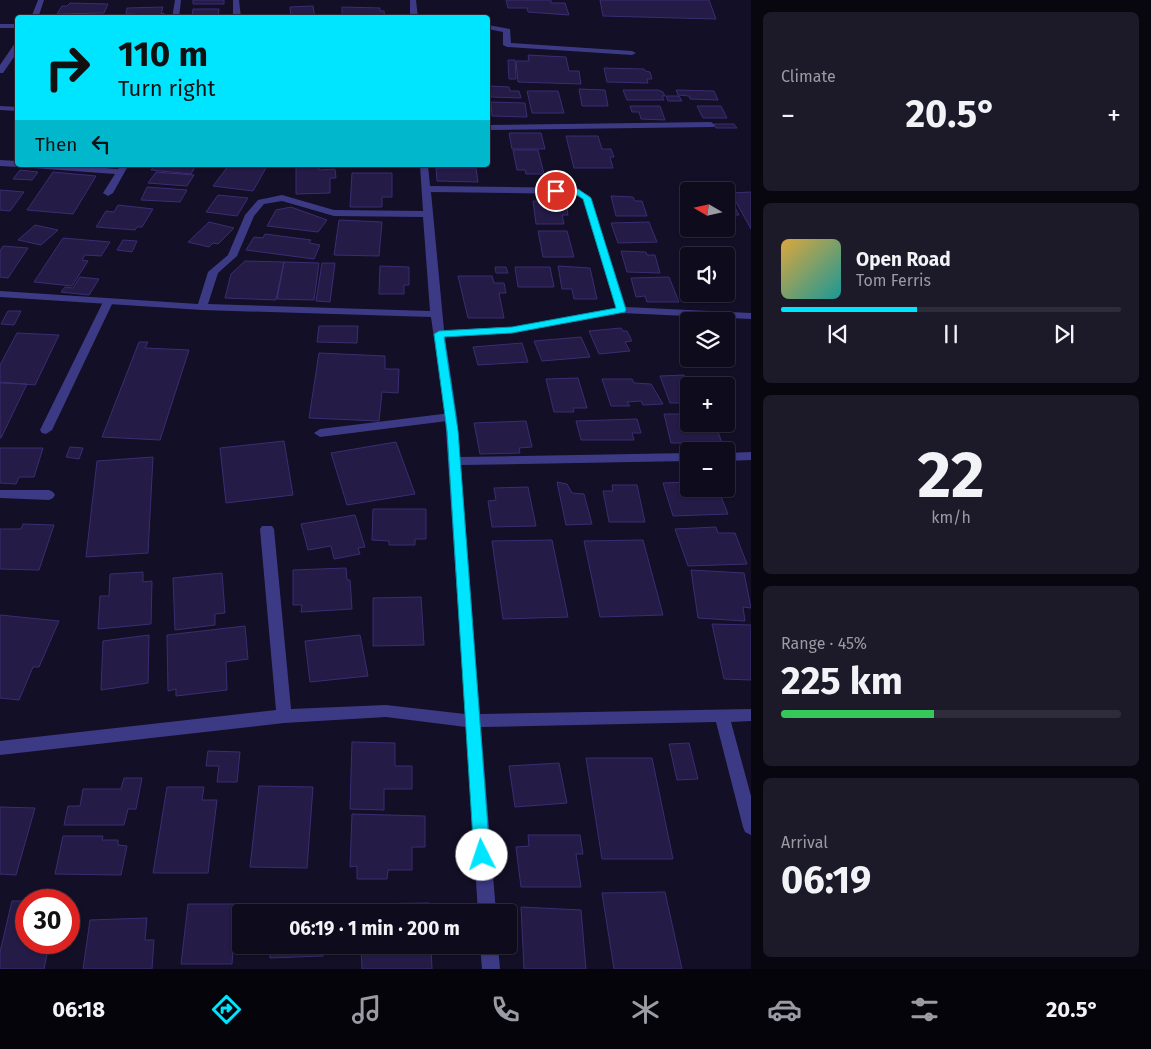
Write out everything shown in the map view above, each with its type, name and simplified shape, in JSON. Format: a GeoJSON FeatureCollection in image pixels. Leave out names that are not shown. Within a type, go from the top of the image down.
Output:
{"type":"FeatureCollection","features":[{"type":"Feature","properties":{"kind":"street"},"geometry":{"type":"LineString","coordinates":[[35,15],[41,0]]}},
{"type":"Feature","properties":{"kind":"street"},"geometry":{"type":"LineString","coordinates":[[176,15],[178,0]]}},
{"type":"Feature","properties":{"kind":"street"},"geometry":{"type":"LineString","coordinates":[[236,0],[237,15]]}},
{"type":"Feature","properties":{"kind":"street"},"geometry":{"type":"LineString","coordinates":[[413,0],[414,15]]}},
{"type":"Feature","properties":{"kind":"street"},"geometry":{"type":"LineString","coordinates":[[0,26],[15,26]]}},
{"type":"Feature","properties":{"kind":"street"},"geometry":{"type":"LineString","coordinates":[[490,27],[507,31],[507,45],[632,53]]}},
{"type":"Feature","properties":{"kind":"street"},"geometry":{"type":"LineString","coordinates":[[0,71],[15,49]]}},
{"type":"Feature","properties":{"kind":"street"},"geometry":{"type":"LineString","coordinates":[[0,108],[15,109]]}},
{"type":"Feature","properties":{"kind":"street"},"geometry":{"type":"LineString","coordinates":[[490,128],[711,125]]}},
{"type":"Feature","properties":{"kind":"street"},"geometry":{"type":"LineString","coordinates":[[0,162],[15,164]]}},
{"type":"Feature","properties":{"kind":"street"},"geometry":{"type":"LineString","coordinates":[[93,167],[123,168],[108,194]]}},
{"type":"Feature","properties":{"kind":"street"},"geometry":{"type":"LineString","coordinates":[[424,167],[436,314],[451,417],[485,904]]}},
{"type":"Feature","properties":{"kind":"street"},"geometry":{"type":"LineString","coordinates":[[425,190],[575,191],[587,198],[622,310]]}},
{"type":"Feature","properties":{"kind":"street"},"geometry":{"type":"LineString","coordinates":[[202,307],[213,272],[232,256],[250,215],[260,202],[282,198],[334,212],[428,214]]}},
{"type":"Feature","properties":{"kind":"street"},"geometry":{"type":"LineString","coordinates":[[0,294],[202,307],[436,314]]}},
{"type":"Feature","properties":{"kind":"street"},"geometry":{"type":"LineString","coordinates":[[46,430],[108,302]]}},
{"type":"Feature","properties":{"kind":"street"},"geometry":{"type":"LineString","coordinates":[[439,334],[512,330],[622,310],[751,316]]}},
{"type":"Feature","properties":{"kind":"street"},"geometry":{"type":"LineString","coordinates":[[320,433],[451,417]]}},
{"type":"Feature","properties":{"kind":"street"},"geometry":{"type":"LineString","coordinates":[[735,456],[751,456]]}},
{"type":"Feature","properties":{"kind":"street"},"geometry":{"type":"LineString","coordinates":[[454,461],[680,457]]}},
{"type":"Feature","properties":{"kind":"street"},"geometry":{"type":"LineString","coordinates":[[0,494],[50,495]]}},
{"type":"Feature","properties":{"kind":"street"},"geometry":{"type":"LineString","coordinates":[[267,529],[284,716]]}},
{"type":"Feature","properties":{"kind":"street"},"geometry":{"type":"LineString","coordinates":[[0,748],[284,716],[386,711],[472,721],[751,715]]}},
{"type":"Feature","properties":{"kind":"street"},"geometry":{"type":"LineString","coordinates":[[722,716],[751,828]]}},
{"type":"Feature","properties":{"kind":"street"},"geometry":{"type":"LineString","coordinates":[[490,954],[491,969]]}},
{"type":"Feature","properties":{"kind":"building"},"geometry":{"type":"Polygon","coordinates":[[[193,0],[224,0],[224,4],[193,4],[193,0]]]}},
{"type":"Feature","properties":{"kind":"building"},"geometry":{"type":"Polygon","coordinates":[[[506,0],[551,0],[551,3],[565,3],[569,15],[528,12],[527,8],[508,8],[506,0]]]}},
{"type":"Feature","properties":{"kind":"building"},"geometry":{"type":"Polygon","coordinates":[[[600,0],[709,0],[716,19],[603,16],[600,0]]]}},
{"type":"Feature","properties":{"kind":"building"},"geometry":{"type":"Polygon","coordinates":[[[70,3],[108,4],[104,13],[57,14],[62,6],[67,6],[70,3]]]}},
{"type":"Feature","properties":{"kind":"building"},"geometry":{"type":"Polygon","coordinates":[[[313,6],[314,15],[291,15],[290,7],[313,6]]]}},
{"type":"Feature","properties":{"kind":"building"},"geometry":{"type":"Polygon","coordinates":[[[163,7],[161,14],[164,13],[164,15],[133,15],[126,14],[127,8],[163,7]]]}},
{"type":"Feature","properties":{"kind":"building"},"geometry":{"type":"Polygon","coordinates":[[[342,7],[380,8],[380,11],[384,11],[385,15],[342,15],[342,7]]]}},
{"type":"Feature","properties":{"kind":"building"},"geometry":{"type":"Polygon","coordinates":[[[193,9],[219,9],[218,15],[192,15],[193,9]]]}},
{"type":"Feature","properties":{"kind":"building"},"geometry":{"type":"Polygon","coordinates":[[[528,55],[566,57],[569,71],[579,71],[581,84],[518,82],[516,61],[529,61],[528,55]]]}},
{"type":"Feature","properties":{"kind":"building"},"geometry":{"type":"Polygon","coordinates":[[[508,60],[515,60],[516,79],[509,79],[508,60]]]}},
{"type":"Feature","properties":{"kind":"building"},"geometry":{"type":"Polygon","coordinates":[[[604,68],[644,69],[650,72],[652,79],[647,79],[648,83],[607,82],[604,68]]]}},
{"type":"Feature","properties":{"kind":"building"},"geometry":{"type":"Polygon","coordinates":[[[490,86],[509,87],[510,91],[519,91],[521,98],[491,97],[490,86]]]}},
{"type":"Feature","properties":{"kind":"building"},"geometry":{"type":"Polygon","coordinates":[[[579,89],[605,90],[608,106],[582,106],[579,89]]]}},
{"type":"Feature","properties":{"kind":"building"},"geometry":{"type":"Polygon","coordinates":[[[623,90],[658,90],[663,92],[665,96],[662,96],[664,100],[627,100],[623,90]]]}},
{"type":"Feature","properties":{"kind":"building"},"geometry":{"type":"Polygon","coordinates":[[[676,90],[714,91],[718,100],[690,99],[689,96],[678,95],[676,90]]]}},
{"type":"Feature","properties":{"kind":"building"},"geometry":{"type":"Polygon","coordinates":[[[527,91],[558,91],[564,113],[532,113],[527,91]]]}},
{"type":"Feature","properties":{"kind":"building"},"geometry":{"type":"Polygon","coordinates":[[[666,96],[679,96],[682,101],[668,101],[666,96]]]}},
{"type":"Feature","properties":{"kind":"building"},"geometry":{"type":"Polygon","coordinates":[[[491,102],[525,103],[527,117],[492,116],[491,102]]]}},
{"type":"Feature","properties":{"kind":"building"},"geometry":{"type":"Polygon","coordinates":[[[630,106],[660,106],[665,120],[641,119],[639,112],[632,112],[630,106]]]}},
{"type":"Feature","properties":{"kind":"building"},"geometry":{"type":"Polygon","coordinates":[[[697,106],[721,106],[727,118],[703,118],[697,106]]]}},
{"type":"Feature","properties":{"kind":"building"},"geometry":{"type":"Polygon","coordinates":[[[714,124],[734,124],[737,128],[716,128],[714,124]]]}},
{"type":"Feature","properties":{"kind":"building"},"geometry":{"type":"Polygon","coordinates":[[[509,133],[541,133],[545,149],[512,149],[509,133]]]}},
{"type":"Feature","properties":{"kind":"building"},"geometry":{"type":"Polygon","coordinates":[[[566,136],[598,136],[602,149],[611,149],[614,157],[610,157],[613,168],[574,168],[566,136]]]}},
{"type":"Feature","properties":{"kind":"building"},"geometry":{"type":"Polygon","coordinates":[[[513,150],[538,150],[544,174],[526,174],[525,170],[517,170],[513,150]]]}},
{"type":"Feature","properties":{"kind":"building"},"geometry":{"type":"Polygon","coordinates":[[[153,167],[195,167],[191,174],[151,170],[153,167]]]}},
{"type":"Feature","properties":{"kind":"building"},"geometry":{"type":"Polygon","coordinates":[[[227,167],[266,167],[253,191],[213,186],[227,167]]]}},
{"type":"Feature","properties":{"kind":"building"},"geometry":{"type":"Polygon","coordinates":[[[296,167],[319,167],[319,170],[335,169],[336,178],[330,178],[330,193],[296,194],[296,167]]]}},
{"type":"Feature","properties":{"kind":"building"},"geometry":{"type":"Polygon","coordinates":[[[436,168],[476,168],[478,182],[437,181],[436,168]]]}},
{"type":"Feature","properties":{"kind":"building"},"geometry":{"type":"Polygon","coordinates":[[[20,170],[38,172],[32,180],[13,179],[20,170]]]}},
{"type":"Feature","properties":{"kind":"building"},"geometry":{"type":"Polygon","coordinates":[[[53,172],[96,176],[73,214],[27,210],[53,172]]]}},
{"type":"Feature","properties":{"kind":"building"},"geometry":{"type":"Polygon","coordinates":[[[156,172],[194,175],[187,186],[148,183],[156,172]]]}},
{"type":"Feature","properties":{"kind":"building"},"geometry":{"type":"Polygon","coordinates":[[[352,173],[392,173],[392,197],[382,197],[382,207],[350,207],[352,173]]]}},
{"type":"Feature","properties":{"kind":"building"},"geometry":{"type":"Polygon","coordinates":[[[147,187],[187,190],[180,202],[141,200],[147,187]]]}},
{"type":"Feature","properties":{"kind":"building"},"geometry":{"type":"Polygon","coordinates":[[[0,190],[24,192],[10,211],[0,210],[0,190]]]}},
{"type":"Feature","properties":{"kind":"building"},"geometry":{"type":"Polygon","coordinates":[[[751,192],[751,229],[735,200],[735,193],[751,192]]]}},
{"type":"Feature","properties":{"kind":"building"},"geometry":{"type":"Polygon","coordinates":[[[218,195],[248,198],[237,216],[206,212],[218,195]]]}},
{"type":"Feature","properties":{"kind":"building"},"geometry":{"type":"Polygon","coordinates":[[[611,196],[633,197],[635,201],[642,201],[647,216],[616,216],[611,196]]]}},
{"type":"Feature","properties":{"kind":"building"},"geometry":{"type":"Polygon","coordinates":[[[533,201],[566,202],[568,215],[562,215],[564,224],[536,224],[533,201]]]}},
{"type":"Feature","properties":{"kind":"building"},"geometry":{"type":"Polygon","coordinates":[[[118,205],[153,209],[142,227],[137,227],[135,230],[96,227],[106,211],[114,212],[118,205]]]}},
{"type":"Feature","properties":{"kind":"building"},"geometry":{"type":"Polygon","coordinates":[[[291,207],[327,220],[318,232],[267,226],[276,210],[291,207]]]}},
{"type":"Feature","properties":{"kind":"building"},"geometry":{"type":"Polygon","coordinates":[[[339,220],[382,222],[379,256],[334,255],[339,220]]]}},
{"type":"Feature","properties":{"kind":"building"},"geometry":{"type":"Polygon","coordinates":[[[209,222],[234,228],[218,244],[213,243],[209,247],[188,242],[209,222]]]}},
{"type":"Feature","properties":{"kind":"building"},"geometry":{"type":"Polygon","coordinates":[[[649,222],[657,242],[618,243],[611,223],[649,222]]]}},
{"type":"Feature","properties":{"kind":"building"},"geometry":{"type":"Polygon","coordinates":[[[35,225],[58,230],[41,245],[18,240],[35,225]]]}},
{"type":"Feature","properties":{"kind":"building"},"geometry":{"type":"Polygon","coordinates":[[[538,231],[567,231],[574,257],[543,257],[538,231]]]}},
{"type":"Feature","properties":{"kind":"building"},"geometry":{"type":"Polygon","coordinates":[[[265,234],[311,240],[309,243],[320,245],[314,259],[246,250],[254,237],[263,238],[265,234]]]}},
{"type":"Feature","properties":{"kind":"building"},"geometry":{"type":"Polygon","coordinates":[[[63,238],[110,242],[101,256],[85,255],[82,260],[88,261],[72,286],[34,282],[63,238]]]}},
{"type":"Feature","properties":{"kind":"building"},"geometry":{"type":"Polygon","coordinates":[[[123,240],[137,241],[132,252],[117,250],[123,240]]]}},
{"type":"Feature","properties":{"kind":"building"},"geometry":{"type":"Polygon","coordinates":[[[3,246],[28,248],[8,278],[0,277],[0,251],[3,246]]]}},
{"type":"Feature","properties":{"kind":"building"},"geometry":{"type":"Polygon","coordinates":[[[621,251],[646,252],[647,255],[655,255],[660,273],[627,272],[621,251]]]}},
{"type":"Feature","properties":{"kind":"building"},"geometry":{"type":"Polygon","coordinates":[[[245,261],[284,262],[276,300],[225,298],[231,274],[245,261]]]}},
{"type":"Feature","properties":{"kind":"building"},"geometry":{"type":"Polygon","coordinates":[[[284,262],[319,263],[314,300],[277,299],[284,262]]]}},
{"type":"Feature","properties":{"kind":"building"},"geometry":{"type":"Polygon","coordinates":[[[322,263],[335,263],[330,302],[316,301],[322,263]]]}},
{"type":"Feature","properties":{"kind":"building"},"geometry":{"type":"Polygon","coordinates":[[[380,266],[409,267],[409,285],[404,285],[404,294],[379,294],[380,266]]]}},
{"type":"Feature","properties":{"kind":"building"},"geometry":{"type":"Polygon","coordinates":[[[558,266],[590,268],[597,299],[574,299],[572,289],[562,289],[558,266]]]}},
{"type":"Feature","properties":{"kind":"building"},"geometry":{"type":"Polygon","coordinates":[[[495,267],[506,267],[508,273],[496,273],[495,267]]]}},
{"type":"Feature","properties":{"kind":"building"},"geometry":{"type":"Polygon","coordinates":[[[515,267],[550,267],[554,287],[518,287],[515,267]]]}},
{"type":"Feature","properties":{"kind":"building"},"geometry":{"type":"Polygon","coordinates":[[[458,276],[492,276],[494,283],[504,283],[506,293],[499,293],[504,318],[468,318],[458,276]]]}},
{"type":"Feature","properties":{"kind":"building"},"geometry":{"type":"Polygon","coordinates":[[[80,277],[99,279],[89,295],[61,292],[65,287],[73,288],[80,277]]]}},
{"type":"Feature","properties":{"kind":"building"},"geometry":{"type":"Polygon","coordinates":[[[669,277],[679,302],[647,302],[645,296],[636,297],[631,278],[669,277]]]}},
{"type":"Feature","properties":{"kind":"building"},"geometry":{"type":"Polygon","coordinates":[[[8,311],[21,311],[14,325],[1,324],[8,311]]]}},
{"type":"Feature","properties":{"kind":"building"},"geometry":{"type":"Polygon","coordinates":[[[319,326],[358,326],[357,343],[317,342],[319,326]]]}},
{"type":"Feature","properties":{"kind":"building"},"geometry":{"type":"Polygon","coordinates":[[[621,328],[623,331],[627,331],[632,341],[625,342],[630,351],[599,354],[589,331],[621,328]]]}},
{"type":"Feature","properties":{"kind":"building"},"geometry":{"type":"Polygon","coordinates":[[[17,333],[59,335],[35,385],[0,382],[0,365],[17,333]]]}},
{"type":"Feature","properties":{"kind":"building"},"geometry":{"type":"Polygon","coordinates":[[[581,337],[590,357],[542,361],[534,341],[581,337]]]}},
{"type":"Feature","properties":{"kind":"building"},"geometry":{"type":"Polygon","coordinates":[[[139,342],[148,342],[145,348],[189,350],[160,440],[102,437],[139,342]]]}},
{"type":"Feature","properties":{"kind":"building"},"geometry":{"type":"Polygon","coordinates":[[[522,343],[528,362],[478,365],[473,347],[522,343]]]}},
{"type":"Feature","properties":{"kind":"building"},"geometry":{"type":"Polygon","coordinates":[[[319,353],[385,356],[385,369],[399,369],[398,393],[382,392],[379,421],[309,418],[319,353]]]}},
{"type":"Feature","properties":{"kind":"building"},"geometry":{"type":"Polygon","coordinates":[[[684,375],[685,377],[680,377],[680,403],[670,403],[660,376],[684,375]]]}},
{"type":"Feature","properties":{"kind":"building"},"geometry":{"type":"Polygon","coordinates":[[[578,378],[587,408],[573,408],[574,412],[554,412],[546,379],[578,378]]]}},
{"type":"Feature","properties":{"kind":"building"},"geometry":{"type":"Polygon","coordinates":[[[602,379],[632,379],[634,383],[651,384],[663,404],[643,405],[641,401],[627,402],[630,406],[611,406],[602,379]]]}},
{"type":"Feature","properties":{"kind":"building"},"geometry":{"type":"Polygon","coordinates":[[[0,383],[27,384],[1,438],[0,438],[0,383]]]}},
{"type":"Feature","properties":{"kind":"building"},"geometry":{"type":"Polygon","coordinates":[[[664,414],[680,414],[680,432],[718,432],[722,442],[680,442],[671,443],[664,414]]]}},
{"type":"Feature","properties":{"kind":"building"},"geometry":{"type":"Polygon","coordinates":[[[637,419],[641,433],[632,433],[634,440],[581,440],[576,421],[637,419]]]}},
{"type":"Feature","properties":{"kind":"building"},"geometry":{"type":"Polygon","coordinates":[[[526,421],[532,447],[519,448],[520,453],[480,454],[474,423],[526,421]]]}},
{"type":"Feature","properties":{"kind":"building"},"geometry":{"type":"Polygon","coordinates":[[[284,441],[293,495],[226,503],[220,448],[284,441]]]}},
{"type":"Feature","properties":{"kind":"building"},"geometry":{"type":"Polygon","coordinates":[[[396,442],[415,494],[347,505],[331,453],[396,442]]]}},
{"type":"Feature","properties":{"kind":"building"},"geometry":{"type":"Polygon","coordinates":[[[70,447],[83,448],[79,459],[66,457],[70,447]]]}},
{"type":"Feature","properties":{"kind":"building"},"geometry":{"type":"Polygon","coordinates":[[[0,448],[43,448],[34,477],[19,477],[16,484],[0,483],[0,448]]]}},
{"type":"Feature","properties":{"kind":"building"},"geometry":{"type":"Polygon","coordinates":[[[153,457],[148,553],[86,557],[97,461],[153,457]]]}},
{"type":"Feature","properties":{"kind":"building"},"geometry":{"type":"Polygon","coordinates":[[[557,482],[567,484],[572,493],[584,494],[592,524],[566,525],[557,482]]]}},
{"type":"Feature","properties":{"kind":"building"},"geometry":{"type":"Polygon","coordinates":[[[680,482],[680,497],[721,497],[728,514],[673,516],[663,483],[680,482]]]}},
{"type":"Feature","properties":{"kind":"building"},"geometry":{"type":"Polygon","coordinates":[[[612,485],[637,485],[645,522],[609,522],[603,491],[613,491],[612,485]]]}},
{"type":"Feature","properties":{"kind":"building"},"geometry":{"type":"Polygon","coordinates":[[[528,487],[536,526],[492,527],[488,501],[496,500],[494,488],[528,487]]]}},
{"type":"Feature","properties":{"kind":"building"},"geometry":{"type":"Polygon","coordinates":[[[373,509],[426,509],[426,539],[415,539],[415,545],[389,545],[389,541],[372,540],[373,509]]]}},
{"type":"Feature","properties":{"kind":"building"},"geometry":{"type":"Polygon","coordinates":[[[355,515],[365,547],[358,548],[360,554],[334,559],[331,546],[308,550],[301,524],[355,515]]]}},
{"type":"Feature","properties":{"kind":"building"},"geometry":{"type":"Polygon","coordinates":[[[23,524],[54,525],[39,570],[0,569],[0,529],[21,529],[23,524]]]}},
{"type":"Feature","properties":{"kind":"building"},"geometry":{"type":"Polygon","coordinates":[[[716,527],[718,533],[735,533],[747,564],[688,566],[675,529],[716,527]]]}},
{"type":"Feature","properties":{"kind":"building"},"geometry":{"type":"Polygon","coordinates":[[[552,540],[568,617],[503,619],[492,541],[552,540]]]}},
{"type":"Feature","properties":{"kind":"building"},"geometry":{"type":"Polygon","coordinates":[[[643,540],[663,615],[600,617],[584,541],[643,540]]]}},
{"type":"Feature","properties":{"kind":"building"},"geometry":{"type":"Polygon","coordinates":[[[346,568],[347,580],[350,580],[352,609],[301,612],[302,605],[293,605],[293,570],[346,568]]]}},
{"type":"Feature","properties":{"kind":"building"},"geometry":{"type":"Polygon","coordinates":[[[691,570],[744,573],[751,608],[743,607],[745,621],[698,618],[691,570]]]}},
{"type":"Feature","properties":{"kind":"building"},"geometry":{"type":"Polygon","coordinates":[[[143,572],[143,582],[152,581],[151,624],[98,629],[100,596],[109,596],[110,574],[143,572]]]}},
{"type":"Feature","properties":{"kind":"building"},"geometry":{"type":"Polygon","coordinates":[[[222,573],[225,613],[215,614],[215,625],[175,630],[173,578],[222,573]]]}},
{"type":"Feature","properties":{"kind":"building"},"geometry":{"type":"Polygon","coordinates":[[[421,597],[424,645],[373,646],[373,598],[421,597]]]}},
{"type":"Feature","properties":{"kind":"building"},"geometry":{"type":"Polygon","coordinates":[[[0,615],[59,621],[39,667],[33,667],[19,700],[0,698],[0,615]]]}},
{"type":"Feature","properties":{"kind":"building"},"geometry":{"type":"Polygon","coordinates":[[[712,624],[751,625],[751,680],[724,679],[712,624]]]}},
{"type":"Feature","properties":{"kind":"building"},"geometry":{"type":"Polygon","coordinates":[[[245,626],[248,659],[226,662],[227,690],[176,696],[176,689],[168,691],[167,635],[245,626]]]}},
{"type":"Feature","properties":{"kind":"building"},"geometry":{"type":"Polygon","coordinates":[[[149,635],[148,683],[101,690],[103,641],[149,635]]]}},
{"type":"Feature","properties":{"kind":"building"},"geometry":{"type":"Polygon","coordinates":[[[360,635],[368,676],[310,682],[305,641],[360,635]]]}},
{"type":"Feature","properties":{"kind":"building"},"geometry":{"type":"Polygon","coordinates":[[[352,742],[395,743],[395,766],[412,766],[412,789],[384,789],[384,810],[350,809],[352,742]]]}},
{"type":"Feature","properties":{"kind":"building"},"geometry":{"type":"Polygon","coordinates":[[[689,743],[698,779],[677,780],[669,744],[689,743]]]}},
{"type":"Feature","properties":{"kind":"building"},"geometry":{"type":"Polygon","coordinates":[[[208,751],[240,752],[237,782],[217,782],[219,766],[206,766],[208,751]]]}},
{"type":"Feature","properties":{"kind":"building"},"geometry":{"type":"Polygon","coordinates":[[[586,758],[652,758],[673,859],[602,859],[586,758]]]}},
{"type":"Feature","properties":{"kind":"building"},"geometry":{"type":"Polygon","coordinates":[[[559,763],[567,803],[515,807],[509,766],[559,763]]]}},
{"type":"Feature","properties":{"kind":"building"},"geometry":{"type":"Polygon","coordinates":[[[124,778],[142,778],[136,809],[128,809],[124,825],[64,825],[68,806],[80,806],[83,789],[121,789],[124,778]]]}},
{"type":"Feature","properties":{"kind":"building"},"geometry":{"type":"Polygon","coordinates":[[[259,786],[313,787],[307,868],[250,867],[259,786]]]}},
{"type":"Feature","properties":{"kind":"building"},"geometry":{"type":"Polygon","coordinates":[[[167,787],[204,787],[202,800],[217,800],[208,873],[153,873],[167,787]]]}},
{"type":"Feature","properties":{"kind":"building"},"geometry":{"type":"Polygon","coordinates":[[[0,807],[35,808],[16,875],[0,874],[0,807]]]}},
{"type":"Feature","properties":{"kind":"building"},"geometry":{"type":"Polygon","coordinates":[[[352,814],[425,816],[425,847],[412,847],[412,870],[388,870],[387,879],[357,879],[357,866],[350,867],[352,814]]]}},
{"type":"Feature","properties":{"kind":"building"},"geometry":{"type":"Polygon","coordinates":[[[528,835],[580,835],[583,854],[576,854],[581,887],[521,887],[516,847],[529,846],[528,835]]]}},
{"type":"Feature","properties":{"kind":"building"},"geometry":{"type":"Polygon","coordinates":[[[63,836],[103,836],[102,840],[118,840],[118,845],[127,846],[121,875],[55,874],[63,836]]]}},
{"type":"Feature","properties":{"kind":"building"},"geometry":{"type":"Polygon","coordinates":[[[665,892],[682,969],[614,969],[602,893],[665,892]]]}},
{"type":"Feature","properties":{"kind":"building"},"geometry":{"type":"Polygon","coordinates":[[[12,901],[15,901],[15,954],[47,954],[44,969],[0,969],[0,952],[12,901]]]}},
{"type":"Feature","properties":{"kind":"building"},"geometry":{"type":"Polygon","coordinates":[[[429,903],[429,904],[361,904],[429,903]]]}},
{"type":"Feature","properties":{"kind":"building"},"geometry":{"type":"Polygon","coordinates":[[[188,904],[232,904],[232,964],[181,964],[188,904]]]}},
{"type":"Feature","properties":{"kind":"building"},"geometry":{"type":"Polygon","coordinates":[[[521,907],[581,910],[586,969],[524,969],[521,907]]]}},
{"type":"Feature","properties":{"kind":"building"},"geometry":{"type":"Polygon","coordinates":[[[147,918],[145,940],[154,940],[152,969],[83,969],[90,920],[147,918]]]}},
{"type":"Feature","properties":{"kind":"building"},"geometry":{"type":"Polygon","coordinates":[[[270,954],[323,954],[323,956],[270,958],[270,954]]]}},
{"type":"Feature","properties":{"kind":"building"},"geometry":{"type":"Polygon","coordinates":[[[361,954],[431,954],[432,969],[362,969],[361,954]]]}},
{"type":"Feature","properties":{"kind":"route"},"geometry":{"type":"LineString","coordinates":[[482,855],[451,417],[439,334],[512,330],[622,310],[587,198],[575,191],[556,191]]}}]}
